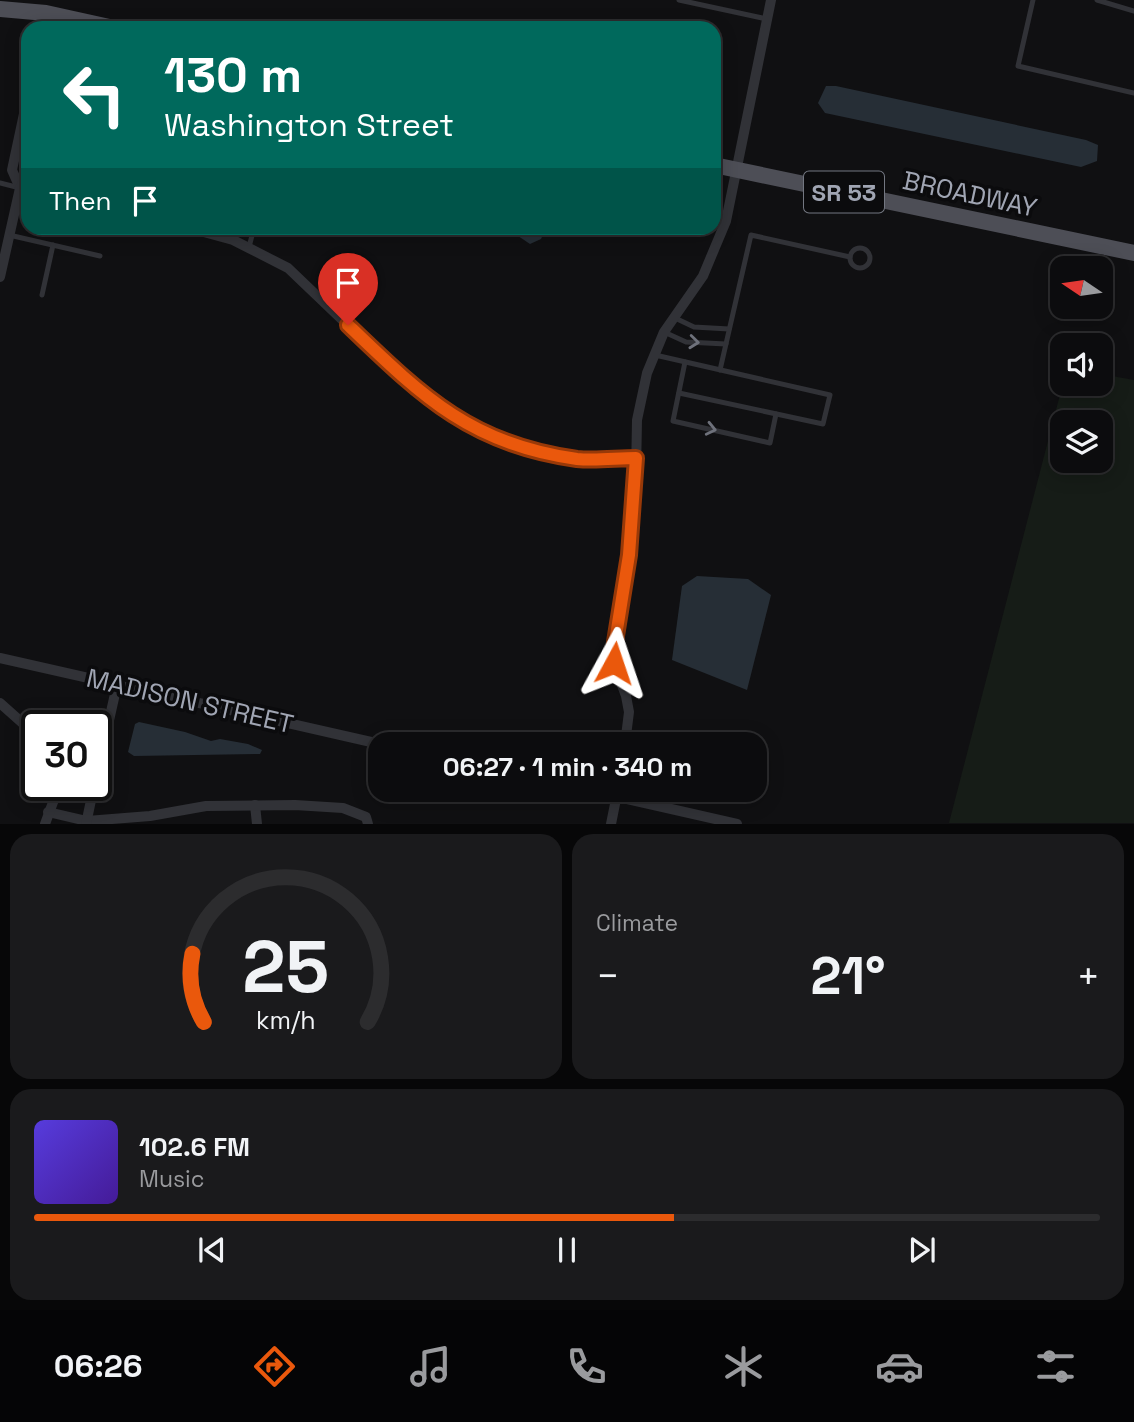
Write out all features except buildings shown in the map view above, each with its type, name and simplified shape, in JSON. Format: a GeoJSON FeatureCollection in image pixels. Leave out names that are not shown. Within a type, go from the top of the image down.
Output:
{"type":"FeatureCollection","features":[{"type":"Feature","properties":{"kind":"main road"},"geometry":{"type":"LineString","coordinates":[[16,0],[44,20]]}},
{"type":"Feature","properties":{"kind":"main road"},"geometry":{"type":"LineString","coordinates":[[0,9],[44,20]]}},
{"type":"Feature","properties":{"kind":"main road","name":"BROADWAY"},"geometry":{"type":"LineString","coordinates":[[721,167],[1134,253]]}},
{"type":"Feature","properties":{"kind":"street"},"geometry":{"type":"LineString","coordinates":[[721,233],[737,170],[771,0]]}},
{"type":"Feature","properties":{"kind":"street"},"geometry":{"type":"LineString","coordinates":[[21,128],[12,170],[21,184]]}},
{"type":"Feature","properties":{"kind":"street"},"geometry":{"type":"LineString","coordinates":[[0,277],[9,235],[21,198]]}},
{"type":"Feature","properties":{"kind":"street"},"geometry":{"type":"LineString","coordinates":[[211,235],[249,247],[288,268],[401,376],[431,402],[462,422],[495,439],[579,459],[636,458]]}},
{"type":"Feature","properties":{"kind":"street"},"geometry":{"type":"LineString","coordinates":[[626,732],[629,712],[614,663],[629,555],[637,421],[647,373],[664,332],[703,276],[720,235]]}},
{"type":"Feature","properties":{"kind":"street","name":"MADISON STREET"},"geometry":{"type":"LineString","coordinates":[[0,658],[368,741]]}},
{"type":"Feature","properties":{"kind":"street"},"geometry":{"type":"LineString","coordinates":[[111,710],[117,685]]}},
{"type":"Feature","properties":{"kind":"street"},"geometry":{"type":"LineString","coordinates":[[0,703],[21,722]]}},
{"type":"Feature","properties":{"kind":"street"},"geometry":{"type":"LineString","coordinates":[[53,801],[47,818],[86,822],[150,820],[206,806],[256,805],[343,808],[366,817],[368,824]]}},
{"type":"Feature","properties":{"kind":"street"},"geometry":{"type":"LineString","coordinates":[[86,822],[91,801]]}},
{"type":"Feature","properties":{"kind":"street"},"geometry":{"type":"LineString","coordinates":[[611,824],[615,802]]}},
{"type":"Feature","properties":{"kind":"street"},"geometry":{"type":"LineString","coordinates":[[652,802],[737,824]]}},
{"type":"Feature","properties":{"kind":"street"},"geometry":{"type":"LineString","coordinates":[[256,805],[257,824]]}},
{"type":"Feature","properties":{"kind":"lane"},"geometry":{"type":"LineString","coordinates":[[679,0],[767,19]]}},
{"type":"Feature","properties":{"kind":"lane"},"geometry":{"type":"LineString","coordinates":[[1033,0],[1018,66],[1134,93]]}},
{"type":"Feature","properties":{"kind":"lane"},"geometry":{"type":"LineString","coordinates":[[1097,0],[1134,11]]}},
{"type":"Feature","properties":{"kind":"lane"},"geometry":{"type":"LineString","coordinates":[[0,183],[21,188]]}},
{"type":"Feature","properties":{"kind":"lane"},"geometry":{"type":"LineString","coordinates":[[720,370],[751,234],[850,257]]}},
{"type":"Feature","properties":{"kind":"lane"},"geometry":{"type":"LineString","coordinates":[[9,235],[100,256]]}},
{"type":"Feature","properties":{"kind":"lane"},"geometry":{"type":"LineString","coordinates":[[249,247],[252,235]]}},
{"type":"Feature","properties":{"kind":"lane"},"geometry":{"type":"LineString","coordinates":[[42,295],[53,245]]}},
{"type":"Feature","properties":{"kind":"lane"},"geometry":{"type":"LineString","coordinates":[[674,318],[694,327],[729,329]]}},
{"type":"Feature","properties":{"kind":"lane"},"geometry":{"type":"LineString","coordinates":[[664,332],[686,342],[726,344]]}},
{"type":"Feature","properties":{"kind":"lane"},"geometry":{"type":"LineString","coordinates":[[655,355],[830,395],[823,424],[678,393]]}},
{"type":"Feature","properties":{"kind":"lane"},"geometry":{"type":"LineString","coordinates":[[685,362],[673,421],[770,443],[776,414]]}},
{"type":"Feature","properties":{"kind":"shaded area"},"geometry":{"type":"Polygon","coordinates":[[[826,86],[1086,140],[1098,145],[1097,161],[1081,167],[825,113],[818,103],[826,86]]]}},
{"type":"Feature","properties":{"kind":"shaded area"},"geometry":{"type":"Polygon","coordinates":[[[516,235],[543,235],[541,239],[530,244],[516,235]]]}},
{"type":"Feature","properties":{"kind":"shaded area"},"geometry":{"type":"Polygon","coordinates":[[[1113,376],[1134,380],[1134,823],[949,823],[1050,433],[1050,473],[1113,473],[1113,410],[1056,410],[1060,396],[1113,396],[1113,376]]]}},
{"type":"Feature","properties":{"kind":"shaded area"},"geometry":{"type":"Polygon","coordinates":[[[697,576],[748,579],[771,595],[747,690],[672,660],[682,586],[697,576]]]}},
{"type":"Feature","properties":{"kind":"shaded area"},"geometry":{"type":"Polygon","coordinates":[[[139,722],[211,741],[220,739],[248,744],[262,750],[260,754],[134,756],[128,752],[135,724],[139,722]]]}},
{"type":"Feature","properties":{"kind":"route"},"geometry":{"type":"LineString","coordinates":[[348,325],[431,402],[495,439],[579,459],[636,458],[629,555],[614,663]]}}]}
